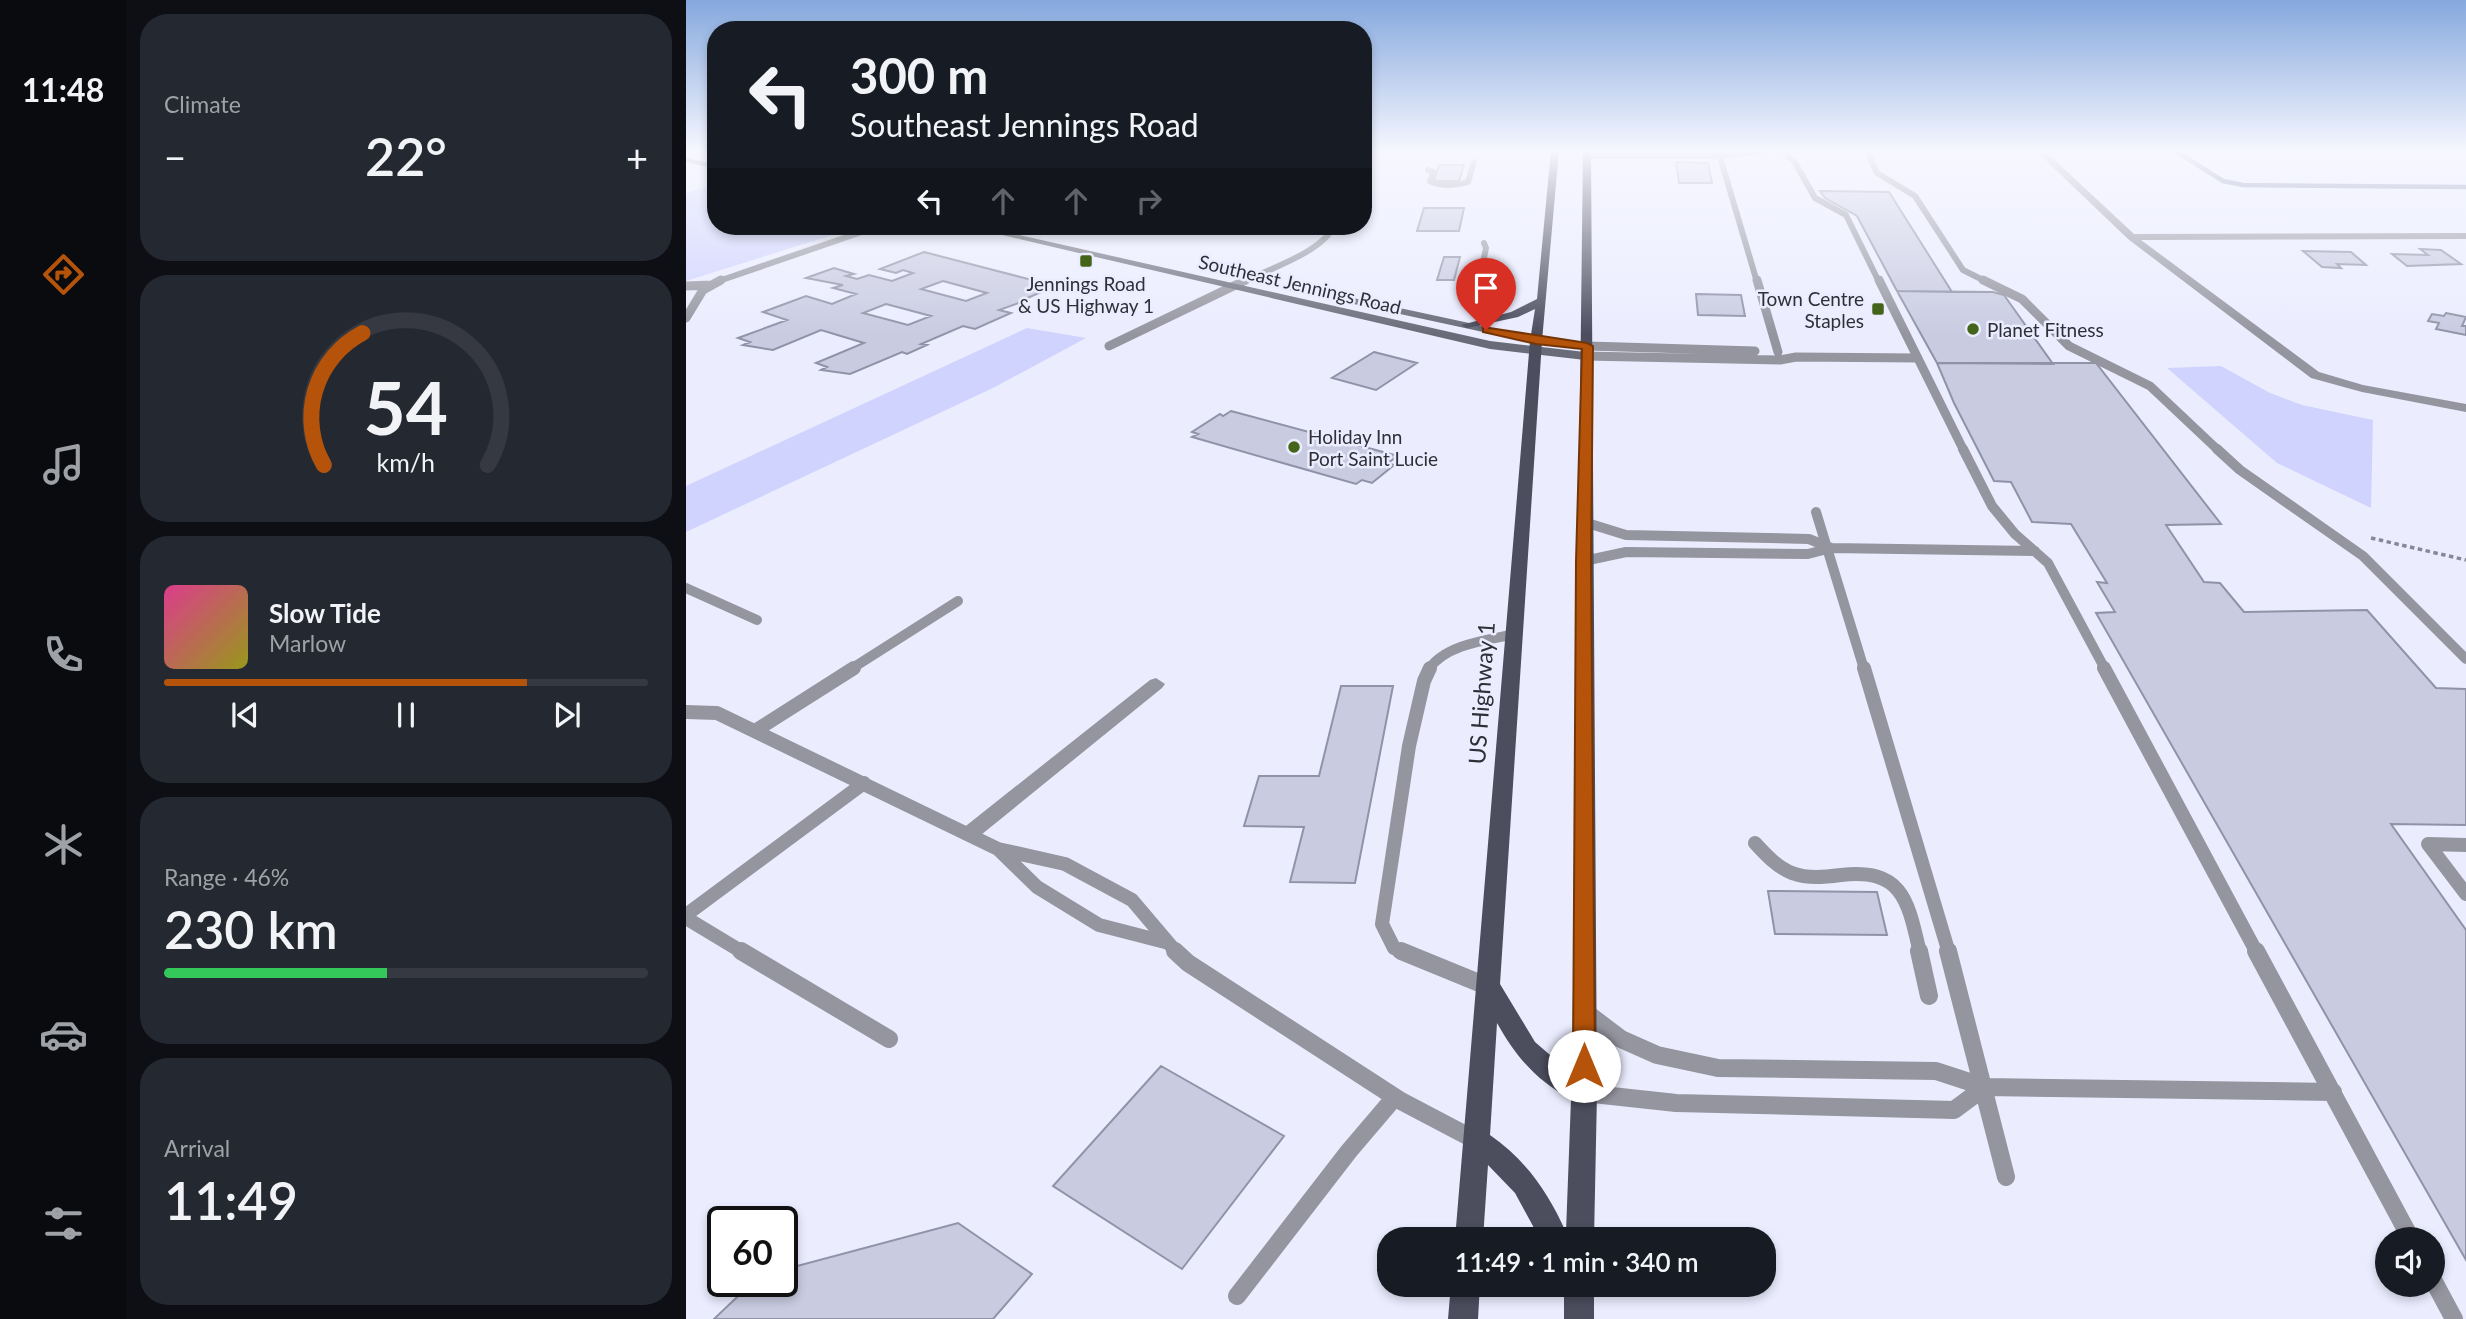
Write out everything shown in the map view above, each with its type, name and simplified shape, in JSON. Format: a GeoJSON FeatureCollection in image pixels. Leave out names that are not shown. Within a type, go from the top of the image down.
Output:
{"type":"FeatureCollection","features":[{"type":"Feature","properties":{"kind":"main road","name":"US Highway 1"},"geometry":{"type":"LineString","coordinates":[[1470,1227],[1536,346],[1550,212]]}},
{"type":"Feature","properties":{"kind":"main road"},"geometry":{"type":"LineString","coordinates":[[1580,1227],[1584,1093],[1587,212]]}},
{"type":"Feature","properties":{"kind":"main road"},"geometry":{"type":"LineString","coordinates":[[1467,326],[1514,316],[1542,301]]}},
{"type":"Feature","properties":{"kind":"main road"},"geometry":{"type":"LineString","coordinates":[[1489,987],[1531,1057],[1556,1081],[1584,1093]]}},
{"type":"Feature","properties":{"kind":"main road"},"geometry":{"type":"LineString","coordinates":[[1477,1141],[1507,1161],[1526,1183],[1549,1227]]}},
{"type":"Feature","properties":{"kind":"main road"},"geometry":{"type":"LineString","coordinates":[[1463,1319],[1465,1297]]}},
{"type":"Feature","properties":{"kind":"main road"},"geometry":{"type":"LineString","coordinates":[[1579,1297],[1579,1319]]}},
{"type":"Feature","properties":{"kind":"street"},"geometry":{"type":"LineString","coordinates":[[2104,212],[2131,237],[2315,375],[2362,388],[2466,408]]}},
{"type":"Feature","properties":{"kind":"street","name":"Southeast Jennings Road"},"geometry":{"type":"LineString","coordinates":[[1008,235],[1490,345],[1586,351]]}},
{"type":"Feature","properties":{"kind":"street","name":"Southeast Jennings Road"},"geometry":{"type":"LineString","coordinates":[[1060,235],[1467,326],[1536,346]]}},
{"type":"Feature","properties":{"kind":"street"},"geometry":{"type":"LineString","coordinates":[[2131,237],[2466,236]]}},
{"type":"Feature","properties":{"kind":"street"},"geometry":{"type":"LineString","coordinates":[[969,834],[1156,684]]}},
{"type":"Feature","properties":{"kind":"lane"},"geometry":{"type":"LineString","coordinates":[[1735,212],[1777,352]]}},
{"type":"Feature","properties":{"kind":"lane"},"geometry":{"type":"LineString","coordinates":[[1839,212],[1846,215],[1992,506],[2015,534],[2048,562],[2405,1227]]}},
{"type":"Feature","properties":{"kind":"lane"},"geometry":{"type":"LineString","coordinates":[[1925,212],[1963,270],[2022,299],[2069,346],[2150,386],[2240,470],[2363,556],[2466,659]]}},
{"type":"Feature","properties":{"kind":"lane"},"geometry":{"type":"LineString","coordinates":[[686,318],[704,290],[711,285],[853,235]]}},
{"type":"Feature","properties":{"kind":"lane"},"geometry":{"type":"LineString","coordinates":[[1109,346],[1317,246],[1330,235]]}},
{"type":"Feature","properties":{"kind":"lane"},"geometry":{"type":"LineString","coordinates":[[1474,303],[1486,248],[1484,243]]}},
{"type":"Feature","properties":{"kind":"lane"},"geometry":{"type":"LineString","coordinates":[[686,286],[711,285]]}},
{"type":"Feature","properties":{"kind":"lane"},"geometry":{"type":"LineString","coordinates":[[1586,351],[1780,360],[1796,357],[1918,358]]}},
{"type":"Feature","properties":{"kind":"lane"},"geometry":{"type":"LineString","coordinates":[[1586,351],[1777,352],[1796,357]]}},
{"type":"Feature","properties":{"kind":"lane"},"geometry":{"type":"LineString","coordinates":[[1816,512],[1832,548],[1851,626],[1890,747],[1985,1087],[2006,1177]]}},
{"type":"Feature","properties":{"kind":"lane"},"geometry":{"type":"LineString","coordinates":[[1584,522],[1626,535],[1809,539],[1832,548]]}},
{"type":"Feature","properties":{"kind":"lane"},"geometry":{"type":"LineString","coordinates":[[1584,561],[1626,552],[1808,554],[1832,548],[2035,551]]}},
{"type":"Feature","properties":{"kind":"lane"},"geometry":{"type":"LineString","coordinates":[[689,592],[757,620]]}},
{"type":"Feature","properties":{"kind":"lane"},"geometry":{"type":"LineString","coordinates":[[755,731],[958,601]]}},
{"type":"Feature","properties":{"kind":"lane"},"geometry":{"type":"LineString","coordinates":[[1489,987],[1394,948],[1382,925],[1414,714],[1428,668],[1453,649],[1515,634]]}},
{"type":"Feature","properties":{"kind":"lane"},"geometry":{"type":"LineString","coordinates":[[686,712],[717,713],[998,849],[1065,864],[1132,900],[1165,942],[1188,963],[1395,1097],[1477,1141]]}},
{"type":"Feature","properties":{"kind":"lane"},"geometry":{"type":"LineString","coordinates":[[864,783],[686,917],[889,1039]]}},
{"type":"Feature","properties":{"kind":"lane"},"geometry":{"type":"LineString","coordinates":[[1755,843],[1767,860],[1807,878],[1873,874],[1892,883],[1907,908],[1929,996]]}},
{"type":"Feature","properties":{"kind":"lane"},"geometry":{"type":"LineString","coordinates":[[2466,845],[2428,844],[2466,894]]}},
{"type":"Feature","properties":{"kind":"lane"},"geometry":{"type":"LineString","coordinates":[[998,849],[1037,887],[1099,925],[1165,942]]}},
{"type":"Feature","properties":{"kind":"lane"},"geometry":{"type":"LineString","coordinates":[[1584,1011],[1621,1039],[1657,1055],[1718,1068],[1936,1072],[1985,1087],[2333,1092]]}},
{"type":"Feature","properties":{"kind":"lane"},"geometry":{"type":"LineString","coordinates":[[1584,1093],[1676,1103],[1954,1110],[1985,1087]]}},
{"type":"Feature","properties":{"kind":"lane"},"geometry":{"type":"LineString","coordinates":[[1237,1296],[1349,1150],[1395,1097]]}},
{"type":"Feature","properties":{"kind":"lane"},"geometry":{"type":"LineString","coordinates":[[2442,1297],[2454,1319]]}},
{"type":"Feature","properties":{"kind":"path"},"geometry":{"type":"LineString","coordinates":[[2325,530],[2466,560]]}},
{"type":"Feature","properties":{"kind":"shaded area"},"geometry":{"type":"Polygon","coordinates":[[[686,212],[707,212],[707,235],[832,235],[686,281],[686,212]]]}},
{"type":"Feature","properties":{"kind":"shaded area"},"geometry":{"type":"Polygon","coordinates":[[[1027,328],[1086,338],[995,387],[686,532],[686,486],[1027,328]]]}},
{"type":"Feature","properties":{"kind":"shaded area"},"geometry":{"type":"Polygon","coordinates":[[[2221,366],[2270,393],[2302,405],[2373,420],[2371,508],[2277,463],[2167,368],[2221,366]]]}},
{"type":"Feature","properties":{"kind":"building"},"geometry":{"type":"Polygon","coordinates":[[[1423,212],[1463,212],[1459,231],[1417,231],[1423,212]]]}},
{"type":"Feature","properties":{"kind":"building"},"geometry":{"type":"Polygon","coordinates":[[[1849,212],[1901,212],[1952,292],[1897,291],[1857,216],[1849,212]]]}},
{"type":"Feature","properties":{"kind":"building"},"geometry":{"type":"Polygon","coordinates":[[[2420,249],[2441,250],[2461,264],[2407,266],[2392,254],[2428,255],[2420,249]]]}},
{"type":"Feature","properties":{"kind":"building"},"geometry":{"type":"Polygon","coordinates":[[[2303,251],[2351,252],[2366,265],[2337,264],[2341,268],[2322,267],[2303,251]]]}},
{"type":"Feature","properties":{"kind":"building"},"geometry":{"type":"Polygon","coordinates":[[[924,252],[1055,286],[999,310],[1011,313],[975,329],[963,326],[921,344],[927,345],[907,354],[902,352],[850,374],[821,370],[827,367],[816,363],[864,343],[821,330],[773,350],[743,345],[750,342],[738,338],[787,320],[763,312],[806,296],[832,304],[856,294],[833,288],[843,285],[806,278],[834,268],[854,274],[846,276],[857,279],[869,275],[892,281],[913,273],[880,269],[924,252]],[[943,281],[921,289],[966,301],[987,293],[943,281]],[[886,304],[863,313],[908,325],[931,316],[886,304]]]}},
{"type":"Feature","properties":{"kind":"building"},"geometry":{"type":"Polygon","coordinates":[[[1444,257],[1460,257],[1454,280],[1437,280],[1444,257]]]}},
{"type":"Feature","properties":{"kind":"building","name":"Planet Fitness"},"geometry":{"type":"Polygon","coordinates":[[[1897,291],[1993,292],[2004,295],[2053,364],[1937,363],[1897,291]]]}},
{"type":"Feature","properties":{"kind":"building"},"geometry":{"type":"Polygon","coordinates":[[[1696,294],[1741,295],[1745,316],[1698,315],[1696,294]]]}},
{"type":"Feature","properties":{"kind":"building"},"geometry":{"type":"Polygon","coordinates":[[[2446,313],[2466,317],[2462,326],[2466,326],[2466,335],[2436,329],[2439,323],[2428,321],[2432,314],[2444,316],[2446,313]]]}},
{"type":"Feature","properties":{"kind":"building"},"geometry":{"type":"Polygon","coordinates":[[[1374,352],[1417,363],[1376,390],[1332,378],[1374,352]]]}},
{"type":"Feature","properties":{"kind":"building"},"geometry":{"type":"Polygon","coordinates":[[[1937,363],[2096,363],[2221,524],[2166,525],[2204,582],[2220,583],[2244,612],[2367,610],[2436,688],[2466,689],[2466,825],[2391,824],[2466,930],[2466,1260],[2096,613],[2115,612],[2097,582],[2107,583],[2071,524],[2032,522],[2011,482],[1994,481],[1937,363]]]}},
{"type":"Feature","properties":{"kind":"building","name":"Holiday Inn Port Saint Lucie"},"geometry":{"type":"Polygon","coordinates":[[[1231,411],[1398,456],[1388,463],[1394,465],[1372,483],[1362,480],[1356,484],[1192,437],[1198,434],[1192,432],[1220,414],[1223,416],[1231,411]]]}},
{"type":"Feature","properties":{"kind":"building"},"geometry":{"type":"Polygon","coordinates":[[[1341,686],[1393,686],[1355,883],[1290,882],[1304,827],[1244,826],[1259,776],[1319,776],[1341,686]]]}},
{"type":"Feature","properties":{"kind":"building"},"geometry":{"type":"Polygon","coordinates":[[[1768,891],[1877,892],[1887,935],[1775,934],[1768,891]]]}},
{"type":"Feature","properties":{"kind":"building"},"geometry":{"type":"Polygon","coordinates":[[[1161,1066],[1284,1136],[1182,1269],[1053,1186],[1161,1066]]]}},
{"type":"Feature","properties":{"kind":"building"},"geometry":{"type":"Polygon","coordinates":[[[958,1223],[1032,1274],[993,1319],[714,1319],[737,1297],[798,1297],[798,1266],[958,1223]]]}},
{"type":"Feature","properties":{"kind":"place","name":"Jennings Road & US Highway 1"},"geometry":{"type":"Point","coordinates":[1086,261]}},
{"type":"Feature","properties":{"kind":"place","name":"Town Centre Staples"},"geometry":{"type":"Point","coordinates":[1878,309]}},
{"type":"Feature","properties":{"kind":"place","name":"Planet Fitness"},"geometry":{"type":"Point","coordinates":[1973,329]}},
{"type":"Feature","properties":{"kind":"place","name":"Holiday Inn Port Saint Lucie"},"geometry":{"type":"Point","coordinates":[1294,447]}},
{"type":"Feature","properties":{"kind":"route"},"geometry":{"type":"LineString","coordinates":[[1486,330],[1536,341],[1587,346],[1584,561],[1584,1066]]}}]}
